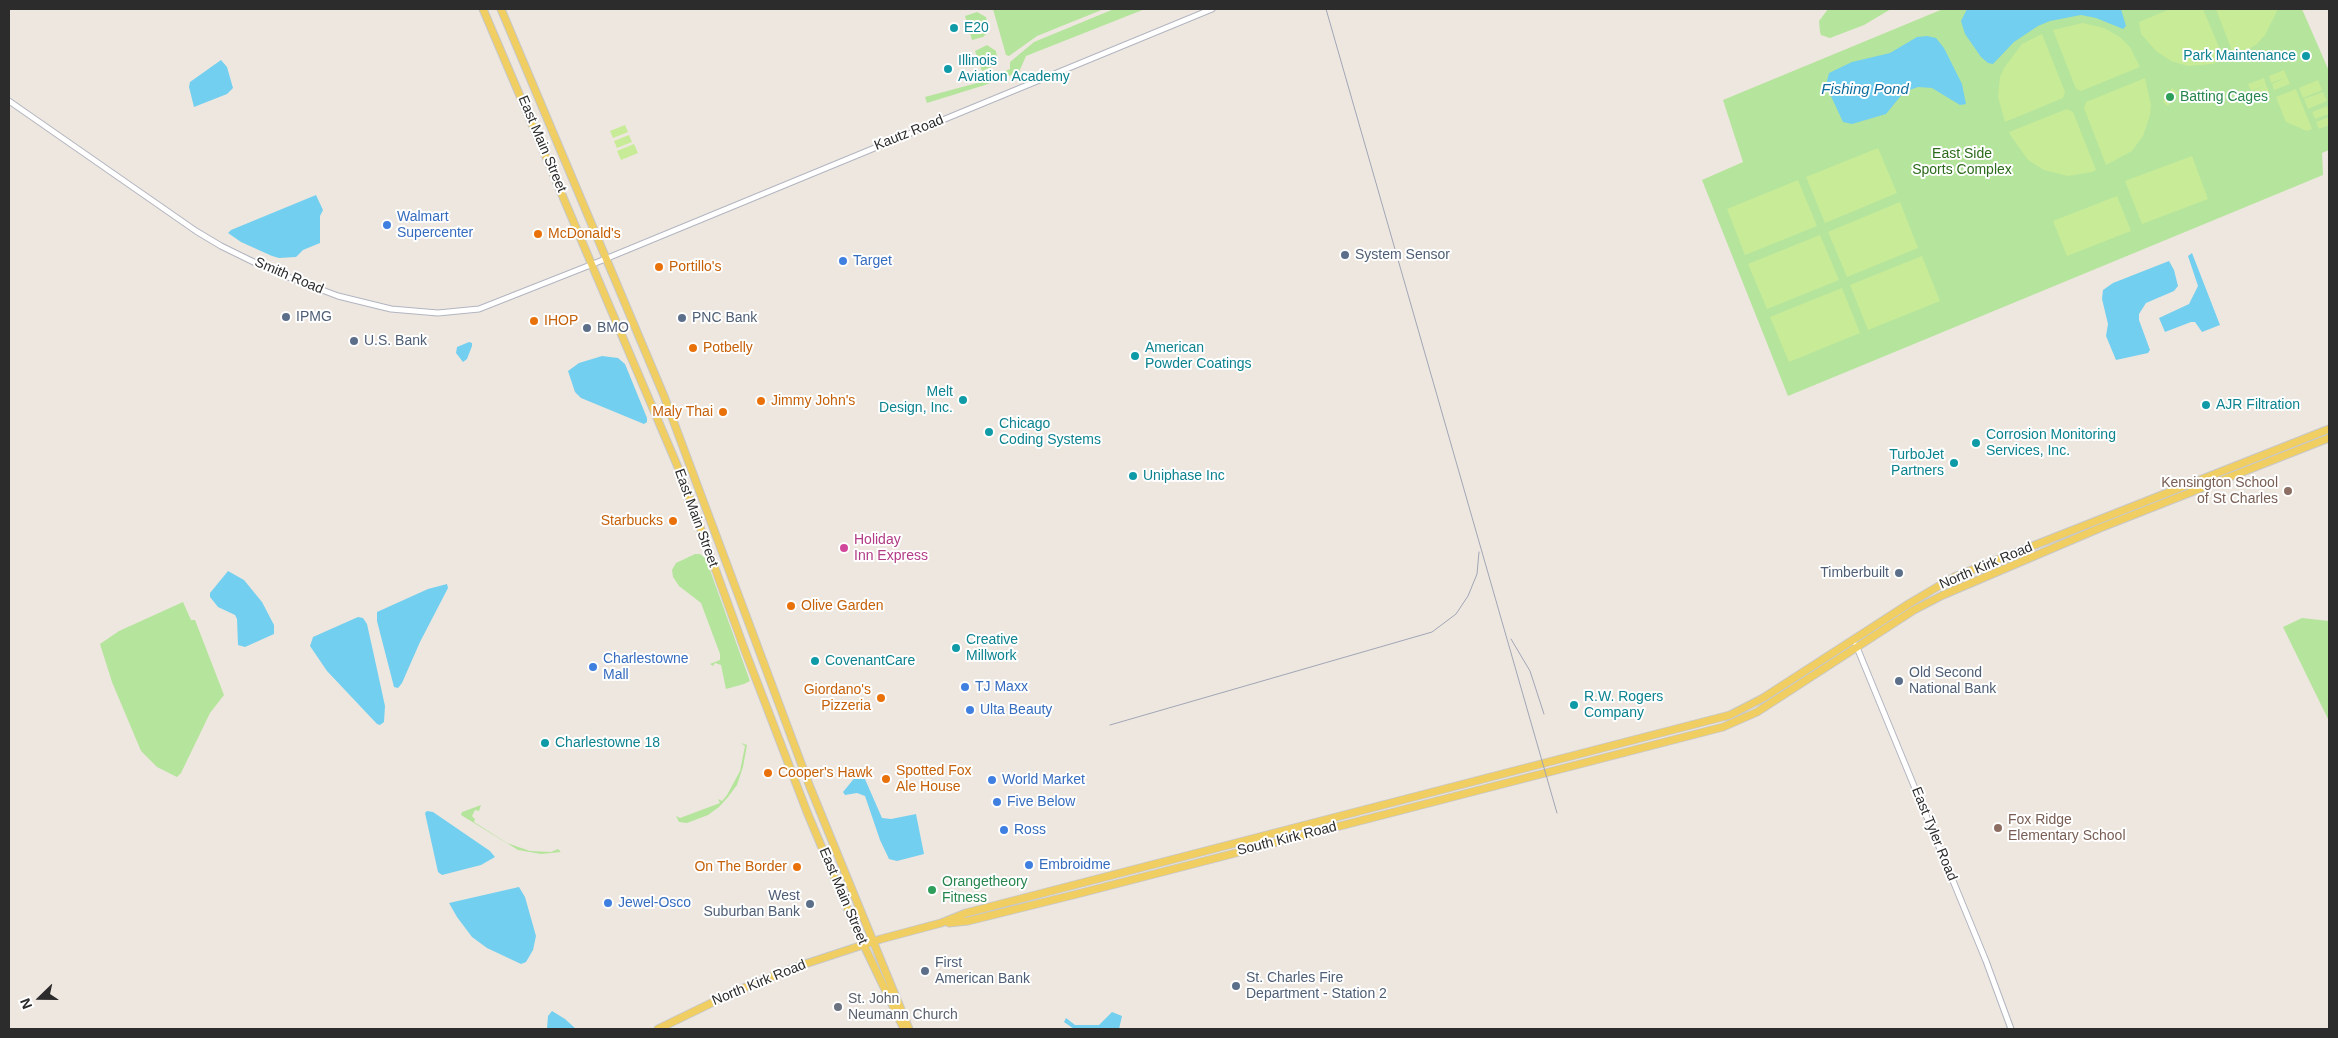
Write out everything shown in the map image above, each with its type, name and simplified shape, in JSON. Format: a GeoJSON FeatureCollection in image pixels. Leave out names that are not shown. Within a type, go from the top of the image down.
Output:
{"type":"FeatureCollection","features":[{"type":"Feature","properties":{"kind":"main road","name":"East Main Street"},"geometry":{"type":"LineString","coordinates":[[484,9],[680,472],[785,754],[863,945],[904,1029]]}},
{"type":"Feature","properties":{"kind":"main road","name":"East Main Street"},"geometry":{"type":"LineString","coordinates":[[501,9],[664,396],[810,787],[872,942],[910,1029]]}},
{"type":"Feature","properties":{"kind":"main road","name":"North Kirk Road"},"geometry":{"type":"LineString","coordinates":[[1630,742],[1708,722],[1743,710],[1918,598],[1967,571],[2329,429]]}},
{"type":"Feature","properties":{"kind":"main road","name":"North Kirk Road"},"geometry":{"type":"LineString","coordinates":[[1632,751],[1723,727],[1746,718],[1914,610],[1961,587],[2100,528],[2329,438]]}},
{"type":"Feature","properties":{"kind":"main road","name":"South Kirk Road"},"geometry":{"type":"LineString","coordinates":[[863,945],[941,923],[966,913],[1630,742]]}},
{"type":"Feature","properties":{"kind":"main road","name":"South Kirk Road"},"geometry":{"type":"LineString","coordinates":[[941,923],[968,921],[1632,751]]}},
{"type":"Feature","properties":{"kind":"main road","name":"North Kirk Road"},"geometry":{"type":"LineString","coordinates":[[658,1029],[766,979],[863,945]]}},
{"type":"Feature","properties":{"kind":"street","name":"Kautz Road"},"geometry":{"type":"LineString","coordinates":[[606,259],[1212,9]]}},
{"type":"Feature","properties":{"kind":"street","name":"Smith Road"},"geometry":{"type":"LineString","coordinates":[[9,101],[196,231],[221,246],[272,271],[354,301],[391,309],[430,312],[479,308],[606,259]]}},
{"type":"Feature","properties":{"kind":"street","name":"East Tyler Road"},"geometry":{"type":"LineString","coordinates":[[1853,640],[1986,961],[2011,1029]]}},
{"type":"Feature","properties":{"kind":"green space"},"geometry":{"type":"Polygon","coordinates":[[[993,9],[1104,9],[1037,36],[1009,56],[1006,55],[993,9]]]}},
{"type":"Feature","properties":{"kind":"green space"},"geometry":{"type":"Polygon","coordinates":[[[1114,9],[1145,9],[1026,56],[1019,72],[927,103],[925,97],[977,83],[1010,69],[1010,62],[1034,42],[1114,9]]]}},
{"type":"Feature","properties":{"kind":"green space"},"geometry":{"type":"Polygon","coordinates":[[[1828,9],[1891,9],[1864,25],[1830,38],[1821,35],[1819,21],[1828,9]]]}},
{"type":"Feature","properties":{"kind":"green space","name":"East Side Sports Complex"},"geometry":{"type":"Polygon","coordinates":[[[1943,9],[2302,9],[2329,71],[2329,150],[2322,153],[2323,175],[1788,396],[1702,180],[1743,162],[1723,100],[1943,9]]]}},
{"type":"Feature","properties":{"kind":"green space"},"geometry":{"type":"Polygon","coordinates":[[[2170,9],[2203,9],[2224,59],[2212,64],[2188,66],[2171,61],[2156,51],[2141,34],[2139,22],[2170,9]]]}},
{"type":"Feature","properties":{"kind":"green space"},"geometry":{"type":"Polygon","coordinates":[[[2216,9],[2278,9],[2265,35],[2256,45],[2234,56],[2216,9]]]}},
{"type":"Feature","properties":{"kind":"green space"},"geometry":{"type":"Polygon","coordinates":[[[977,12],[986,17],[989,31],[983,37],[972,40],[965,16],[977,12]]]}},
{"type":"Feature","properties":{"kind":"green space"},"geometry":{"type":"Polygon","coordinates":[[[2083,23],[2104,28],[2120,37],[2130,47],[2140,67],[2081,91],[2076,89],[2053,30],[2083,23]]]}},
{"type":"Feature","properties":{"kind":"green space"},"geometry":{"type":"Polygon","coordinates":[[[2042,34],[2065,92],[2063,98],[2005,122],[1998,97],[2000,77],[2004,68],[2022,44],[2042,34]]]}},
{"type":"Feature","properties":{"kind":"green space"},"geometry":{"type":"Polygon","coordinates":[[[987,45],[996,51],[998,62],[994,66],[982,71],[975,51],[987,45]]]}},
{"type":"Feature","properties":{"kind":"green space"},"geometry":{"type":"Polygon","coordinates":[[[2284,70],[2287,77],[2271,83],[2269,76],[2284,70]]]}},
{"type":"Feature","properties":{"kind":"green space"},"geometry":{"type":"Polygon","coordinates":[[[2287,77],[2290,84],[2274,90],[2272,84],[2287,77]]]}},
{"type":"Feature","properties":{"kind":"green space"},"geometry":{"type":"Polygon","coordinates":[[[2145,78],[2151,105],[2150,115],[2143,136],[2132,151],[2106,165],[2084,108],[2086,102],[2145,78]]]}},
{"type":"Feature","properties":{"kind":"green space"},"geometry":{"type":"Polygon","coordinates":[[[2264,78],[2266,85],[2251,91],[2248,84],[2264,78]]]}},
{"type":"Feature","properties":{"kind":"green space"},"geometry":{"type":"Polygon","coordinates":[[[2318,80],[2322,90],[2303,98],[2299,88],[2318,80]]]}},
{"type":"Feature","properties":{"kind":"green space"},"geometry":{"type":"Polygon","coordinates":[[[2266,85],[2269,92],[2254,98],[2251,92],[2266,85]]]}},
{"type":"Feature","properties":{"kind":"green space","name":"Batting Cages"},"geometry":{"type":"Polygon","coordinates":[[[2172,88],[2178,93],[2168,106],[2163,102],[2172,88]]]}},
{"type":"Feature","properties":{"kind":"green space"},"geometry":{"type":"Polygon","coordinates":[[[2296,89],[2312,129],[2307,131],[2286,122],[2276,97],[2296,89]]]}},
{"type":"Feature","properties":{"kind":"green space"},"geometry":{"type":"Polygon","coordinates":[[[2323,92],[2327,101],[2308,109],[2304,99],[2323,92]]]}},
{"type":"Feature","properties":{"kind":"green space"},"geometry":{"type":"Polygon","coordinates":[[[2327,106],[2329,114],[2315,119],[2312,112],[2327,106]]]}},
{"type":"Feature","properties":{"kind":"green space"},"geometry":{"type":"Polygon","coordinates":[[[2067,109],[2073,112],[2096,170],[2092,172],[2068,176],[2044,170],[2028,160],[2009,132],[2067,109]]]}},
{"type":"Feature","properties":{"kind":"green space"},"geometry":{"type":"Polygon","coordinates":[[[2329,117],[2329,125],[2319,129],[2316,122],[2329,117]]]}},
{"type":"Feature","properties":{"kind":"green space"},"geometry":{"type":"Polygon","coordinates":[[[625,125],[628,132],[613,138],[610,131],[625,125]]]}},
{"type":"Feature","properties":{"kind":"green space"},"geometry":{"type":"Polygon","coordinates":[[[629,135],[632,142],[617,148],[614,141],[629,135]]]}},
{"type":"Feature","properties":{"kind":"green space"},"geometry":{"type":"Polygon","coordinates":[[[634,144],[638,153],[621,160],[617,151],[634,144]]]}},
{"type":"Feature","properties":{"kind":"green space"},"geometry":{"type":"Polygon","coordinates":[[[1878,148],[1897,193],[1825,223],[1806,177],[1878,148]]]}},
{"type":"Feature","properties":{"kind":"green space"},"geometry":{"type":"Polygon","coordinates":[[[2192,156],[2208,199],[2142,224],[2125,181],[2192,156]]]}},
{"type":"Feature","properties":{"kind":"green space"},"geometry":{"type":"Polygon","coordinates":[[[1798,180],[1817,226],[1745,255],[1727,209],[1798,180]]]}},
{"type":"Feature","properties":{"kind":"green space"},"geometry":{"type":"Polygon","coordinates":[[[2117,196],[2131,231],[2067,256],[2053,221],[2117,196]]]}},
{"type":"Feature","properties":{"kind":"green space"},"geometry":{"type":"Polygon","coordinates":[[[1900,202],[1918,248],[1847,277],[1828,232],[1900,202]]]}},
{"type":"Feature","properties":{"kind":"green space"},"geometry":{"type":"Polygon","coordinates":[[[1820,235],[1839,280],[1767,309],[1748,264],[1820,235]]]}},
{"type":"Feature","properties":{"kind":"green space"},"geometry":{"type":"Polygon","coordinates":[[[1922,256],[1940,301],[1868,330],[1850,285],[1922,256]]]}},
{"type":"Feature","properties":{"kind":"green space"},"geometry":{"type":"Polygon","coordinates":[[[1842,288],[1860,333],[1789,362],[1770,317],[1842,288]]]}},
{"type":"Feature","properties":{"kind":"green space"},"geometry":{"type":"Polygon","coordinates":[[[695,554],[700,554],[706,559],[750,681],[744,684],[726,689],[721,665],[715,663],[713,666],[710,664],[720,660],[720,654],[701,603],[679,586],[673,577],[672,570],[676,563],[695,554]]]}},
{"type":"Feature","properties":{"kind":"green space"},"geometry":{"type":"Polygon","coordinates":[[[183,602],[191,620],[195,620],[224,695],[210,713],[181,773],[177,777],[157,767],[141,751],[112,682],[100,644],[119,631],[183,602]]]}},
{"type":"Feature","properties":{"kind":"green space"},"geometry":{"type":"Polygon","coordinates":[[[2302,618],[2329,621],[2329,721],[2283,627],[2302,618]]]}},
{"type":"Feature","properties":{"kind":"green space"},"geometry":{"type":"Polygon","coordinates":[[[741,743],[747,745],[743,767],[737,785],[728,797],[708,815],[687,823],[679,822],[676,816],[680,818],[720,803],[718,799],[722,801],[727,795],[740,771],[745,746],[741,743]]]}},
{"type":"Feature","properties":{"kind":"green space"},"geometry":{"type":"Polygon","coordinates":[[[481,805],[479,811],[475,810],[472,816],[475,819],[474,822],[507,843],[530,851],[551,852],[558,849],[561,852],[541,854],[518,850],[461,815],[462,812],[481,805]]]}},
{"type":"Feature","properties":{"kind":"water"},"geometry":{"type":"Polygon","coordinates":[[[1967,9],[2121,9],[2126,26],[2123,29],[2096,18],[2081,15],[2050,21],[2038,26],[2014,42],[1993,64],[1988,63],[1981,57],[1965,34],[1961,21],[1967,9]]]}},
{"type":"Feature","properties":{"kind":"water","name":"Fishing Pond"},"geometry":{"type":"Polygon","coordinates":[[[1927,36],[1936,38],[1944,48],[1962,84],[1966,104],[1960,105],[1932,88],[1918,87],[1904,92],[1886,114],[1852,124],[1843,122],[1830,94],[1827,81],[1829,73],[1852,62],[1890,53],[1917,37],[1927,36]]]}},
{"type":"Feature","properties":{"kind":"water"},"geometry":{"type":"Polygon","coordinates":[[[221,60],[227,67],[233,88],[227,94],[194,107],[189,87],[190,82],[221,60]]]}},
{"type":"Feature","properties":{"kind":"water"},"geometry":{"type":"Polygon","coordinates":[[[316,195],[323,210],[320,216],[320,243],[303,250],[296,257],[279,258],[272,256],[241,242],[228,233],[231,230],[316,195]]]}},
{"type":"Feature","properties":{"kind":"water"},"geometry":{"type":"Polygon","coordinates":[[[2192,253],[2220,325],[2202,332],[2195,322],[2191,322],[2165,332],[2159,318],[2189,304],[2198,286],[2188,256],[2192,253]]]}},
{"type":"Feature","properties":{"kind":"water"},"geometry":{"type":"Polygon","coordinates":[[[2169,261],[2174,270],[2178,286],[2174,291],[2146,303],[2139,314],[2139,320],[2150,350],[2148,353],[2116,360],[2106,336],[2108,324],[2102,299],[2103,290],[2113,283],[2169,261]]]}},
{"type":"Feature","properties":{"kind":"water"},"geometry":{"type":"Polygon","coordinates":[[[469,342],[472,343],[472,346],[467,359],[463,362],[456,353],[457,347],[469,342]]]}},
{"type":"Feature","properties":{"kind":"water"},"geometry":{"type":"Polygon","coordinates":[[[602,356],[618,358],[625,364],[647,418],[647,422],[644,424],[581,398],[575,392],[568,371],[579,363],[602,356]]]}},
{"type":"Feature","properties":{"kind":"water"},"geometry":{"type":"Polygon","coordinates":[[[228,571],[244,580],[262,602],[274,625],[274,634],[245,647],[238,645],[237,619],[235,615],[218,607],[210,597],[210,593],[228,571]]]}},
{"type":"Feature","properties":{"kind":"water"},"geometry":{"type":"Polygon","coordinates":[[[447,584],[448,588],[420,642],[402,683],[398,688],[394,687],[377,621],[377,612],[428,589],[447,584]]]}},
{"type":"Feature","properties":{"kind":"water"},"geometry":{"type":"Polygon","coordinates":[[[358,617],[363,618],[367,624],[385,706],[384,722],[380,725],[327,671],[310,646],[313,637],[358,617]]]}},
{"type":"Feature","properties":{"kind":"water"},"geometry":{"type":"Polygon","coordinates":[[[861,770],[882,818],[891,819],[916,814],[924,854],[897,861],[889,859],[880,840],[865,796],[857,793],[845,795],[843,792],[861,770]]]}},
{"type":"Feature","properties":{"kind":"water"},"geometry":{"type":"Polygon","coordinates":[[[427,811],[433,812],[490,851],[495,857],[481,865],[442,875],[438,872],[425,813],[427,811]]]}},
{"type":"Feature","properties":{"kind":"water"},"geometry":{"type":"Polygon","coordinates":[[[519,887],[525,897],[536,936],[533,950],[526,962],[521,964],[487,948],[472,937],[449,903],[519,887]]]}},
{"type":"Feature","properties":{"kind":"water"},"geometry":{"type":"Polygon","coordinates":[[[552,1011],[576,1029],[547,1029],[548,1016],[552,1011]]]}},
{"type":"Feature","properties":{"kind":"water"},"geometry":{"type":"Polygon","coordinates":[[[1112,1012],[1122,1016],[1119,1029],[1074,1029],[1064,1022],[1066,1018],[1075,1025],[1099,1025],[1112,1012]]]}},
{"type":"Feature","properties":{"kind":"railway"},"geometry":{"type":"LineString","coordinates":[[1326,9],[1557,813]]}},
{"type":"Feature","properties":{"kind":"railway"},"geometry":{"type":"LineString","coordinates":[[1110,725],[1432,632],[1456,614],[1468,596],[1477,574],[1479,552]]}},
{"type":"Feature","properties":{"kind":"railway"},"geometry":{"type":"LineString","coordinates":[[1511,639],[1530,671],[1544,714]]}},
{"type":"Feature","properties":{"kind":"place","name":"E20"},"geometry":{"type":"Point","coordinates":[954,28]}},
{"type":"Feature","properties":{"kind":"place","name":"Park Maintenance"},"geometry":{"type":"Point","coordinates":[2306,56]}},
{"type":"Feature","properties":{"kind":"place","name":"Illinois Aviation Academy"},"geometry":{"type":"Point","coordinates":[948,69]}},
{"type":"Feature","properties":{"kind":"place","name":"Batting Cages"},"geometry":{"type":"Point","coordinates":[2170,97]}},
{"type":"Feature","properties":{"kind":"place","name":"Walmart Supercenter"},"geometry":{"type":"Point","coordinates":[387,225]}},
{"type":"Feature","properties":{"kind":"place","name":"McDonald's"},"geometry":{"type":"Point","coordinates":[538,234]}},
{"type":"Feature","properties":{"kind":"place","name":"System Sensor"},"geometry":{"type":"Point","coordinates":[1345,255]}},
{"type":"Feature","properties":{"kind":"place","name":"Target"},"geometry":{"type":"Point","coordinates":[843,261]}},
{"type":"Feature","properties":{"kind":"place","name":"Portillo's"},"geometry":{"type":"Point","coordinates":[659,267]}},
{"type":"Feature","properties":{"kind":"place","name":"IPMG"},"geometry":{"type":"Point","coordinates":[286,317]}},
{"type":"Feature","properties":{"kind":"place","name":"PNC Bank"},"geometry":{"type":"Point","coordinates":[682,318]}},
{"type":"Feature","properties":{"kind":"place","name":"IHOP"},"geometry":{"type":"Point","coordinates":[534,321]}},
{"type":"Feature","properties":{"kind":"place","name":"BMO"},"geometry":{"type":"Point","coordinates":[587,328]}},
{"type":"Feature","properties":{"kind":"place","name":"U.S. Bank"},"geometry":{"type":"Point","coordinates":[354,341]}},
{"type":"Feature","properties":{"kind":"place","name":"Potbelly"},"geometry":{"type":"Point","coordinates":[693,348]}},
{"type":"Feature","properties":{"kind":"place","name":"American Powder Coatings"},"geometry":{"type":"Point","coordinates":[1135,356]}},
{"type":"Feature","properties":{"kind":"place","name":"Melt Design, Inc."},"geometry":{"type":"Point","coordinates":[963,400]}},
{"type":"Feature","properties":{"kind":"place","name":"Jimmy John's"},"geometry":{"type":"Point","coordinates":[761,401]}},
{"type":"Feature","properties":{"kind":"place","name":"AJR Filtration"},"geometry":{"type":"Point","coordinates":[2206,405]}},
{"type":"Feature","properties":{"kind":"place","name":"Maly Thai"},"geometry":{"type":"Point","coordinates":[723,412]}},
{"type":"Feature","properties":{"kind":"place","name":"Chicago Coding Systems"},"geometry":{"type":"Point","coordinates":[989,432]}},
{"type":"Feature","properties":{"kind":"place","name":"Corrosion Monitoring Services, Inc."},"geometry":{"type":"Point","coordinates":[1976,443]}},
{"type":"Feature","properties":{"kind":"place","name":"TurboJet Partners"},"geometry":{"type":"Point","coordinates":[1954,463]}},
{"type":"Feature","properties":{"kind":"place","name":"Uniphase Inc"},"geometry":{"type":"Point","coordinates":[1133,476]}},
{"type":"Feature","properties":{"kind":"place","name":"Kensington School of St Charles"},"geometry":{"type":"Point","coordinates":[2288,491]}},
{"type":"Feature","properties":{"kind":"place","name":"Starbucks"},"geometry":{"type":"Point","coordinates":[673,521]}},
{"type":"Feature","properties":{"kind":"place","name":"Holiday Inn Express"},"geometry":{"type":"Point","coordinates":[844,548]}},
{"type":"Feature","properties":{"kind":"place","name":"Timberbuilt"},"geometry":{"type":"Point","coordinates":[1899,573]}},
{"type":"Feature","properties":{"kind":"place","name":"Olive Garden"},"geometry":{"type":"Point","coordinates":[791,606]}},
{"type":"Feature","properties":{"kind":"place","name":"Creative Millwork"},"geometry":{"type":"Point","coordinates":[956,648]}},
{"type":"Feature","properties":{"kind":"place","name":"CovenantCare"},"geometry":{"type":"Point","coordinates":[815,661]}},
{"type":"Feature","properties":{"kind":"place","name":"Charlestowne Mall"},"geometry":{"type":"Point","coordinates":[593,667]}},
{"type":"Feature","properties":{"kind":"place","name":"Old Second National Bank"},"geometry":{"type":"Point","coordinates":[1899,681]}},
{"type":"Feature","properties":{"kind":"place","name":"TJ Maxx"},"geometry":{"type":"Point","coordinates":[965,687]}},
{"type":"Feature","properties":{"kind":"place","name":"Giordano's Pizzeria"},"geometry":{"type":"Point","coordinates":[881,698]}},
{"type":"Feature","properties":{"kind":"place","name":"R.W. Rogers Company"},"geometry":{"type":"Point","coordinates":[1574,705]}},
{"type":"Feature","properties":{"kind":"place","name":"Ulta Beauty"},"geometry":{"type":"Point","coordinates":[970,710]}},
{"type":"Feature","properties":{"kind":"place","name":"Charlestowne 18"},"geometry":{"type":"Point","coordinates":[545,743]}},
{"type":"Feature","properties":{"kind":"place","name":"Cooper's Hawk"},"geometry":{"type":"Point","coordinates":[768,773]}},
{"type":"Feature","properties":{"kind":"place","name":"Spotted Fox Ale House"},"geometry":{"type":"Point","coordinates":[886,779]}},
{"type":"Feature","properties":{"kind":"place","name":"World Market"},"geometry":{"type":"Point","coordinates":[992,780]}},
{"type":"Feature","properties":{"kind":"place","name":"Five Below"},"geometry":{"type":"Point","coordinates":[997,802]}},
{"type":"Feature","properties":{"kind":"place","name":"Fox Ridge Elementary School"},"geometry":{"type":"Point","coordinates":[1998,828]}},
{"type":"Feature","properties":{"kind":"place","name":"Ross"},"geometry":{"type":"Point","coordinates":[1004,830]}},
{"type":"Feature","properties":{"kind":"place","name":"Embroidme"},"geometry":{"type":"Point","coordinates":[1029,865]}},
{"type":"Feature","properties":{"kind":"place","name":"On The Border"},"geometry":{"type":"Point","coordinates":[797,867]}},
{"type":"Feature","properties":{"kind":"place","name":"Orangetheory Fitness"},"geometry":{"type":"Point","coordinates":[932,890]}},
{"type":"Feature","properties":{"kind":"place","name":"Jewel-Osco"},"geometry":{"type":"Point","coordinates":[608,903]}},
{"type":"Feature","properties":{"kind":"place","name":"West Suburban Bank"},"geometry":{"type":"Point","coordinates":[810,904]}},
{"type":"Feature","properties":{"kind":"place","name":"First American Bank"},"geometry":{"type":"Point","coordinates":[925,971]}},
{"type":"Feature","properties":{"kind":"place","name":"St. Charles Fire Department - Station 2"},"geometry":{"type":"Point","coordinates":[1236,986]}},
{"type":"Feature","properties":{"kind":"place","name":"St. John Neumann Church"},"geometry":{"type":"Point","coordinates":[838,1007]}}]}
